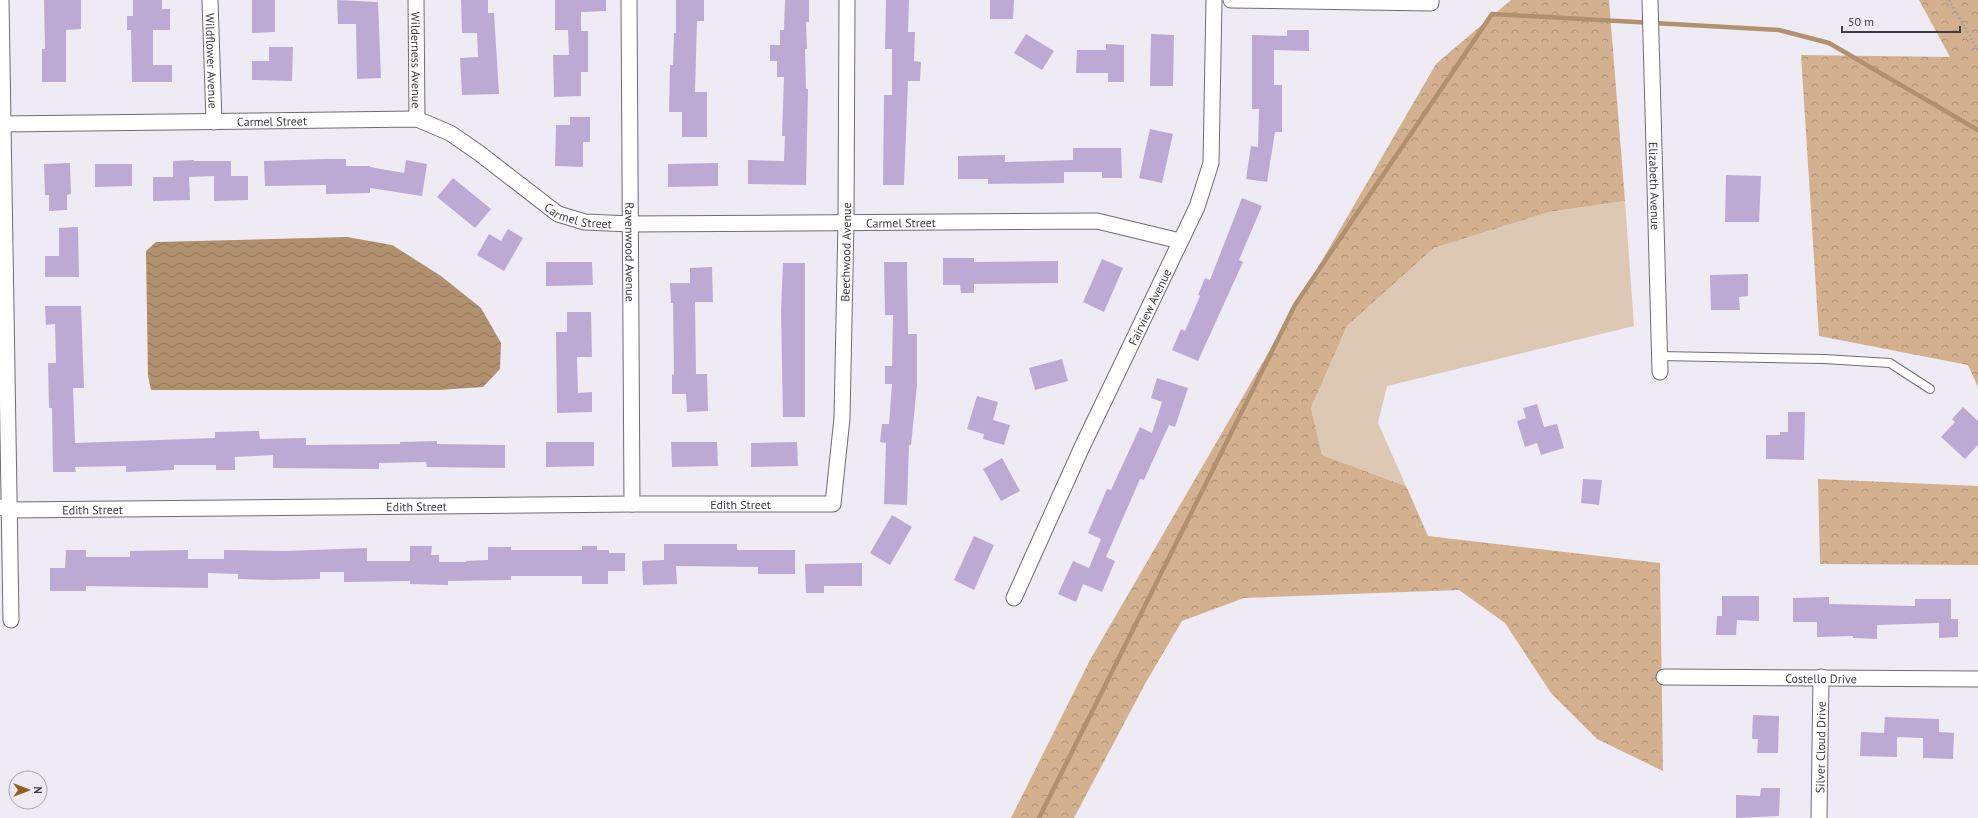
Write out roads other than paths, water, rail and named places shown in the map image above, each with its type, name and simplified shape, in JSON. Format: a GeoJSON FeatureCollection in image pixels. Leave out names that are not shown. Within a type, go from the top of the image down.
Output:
{"type":"FeatureCollection","features":[{"type":"Feature","properties":{"kind":"street"},"geometry":{"type":"LineString","coordinates":[[1,0],[5,509],[11,620]]}},
{"type":"Feature","properties":{"kind":"street","name":"Wildflower Avenue"},"geometry":{"type":"LineString","coordinates":[[210,0],[214,122]]}},
{"type":"Feature","properties":{"kind":"street","name":"Wilderness Avenue"},"geometry":{"type":"LineString","coordinates":[[416,0],[417,119]]}},
{"type":"Feature","properties":{"kind":"street","name":"Ravenwood Avenue"},"geometry":{"type":"LineString","coordinates":[[629,0],[632,504]]}},
{"type":"Feature","properties":{"kind":"street","name":"Beechwood Avenue"},"geometry":{"type":"LineString","coordinates":[[833,504],[842,418],[846,222],[847,0]]}},
{"type":"Feature","properties":{"kind":"street","name":"Fairview Avenue"},"geometry":{"type":"LineString","coordinates":[[1014,598],[1082,447],[1197,207],[1211,163],[1214,0]]}},
{"type":"Feature","properties":{"kind":"street"},"geometry":{"type":"LineString","coordinates":[[1231,0],[1431,1]]}},
{"type":"Feature","properties":{"kind":"street","name":"Elizabeth Avenue"},"geometry":{"type":"LineString","coordinates":[[1650,4],[1660,372]]}},
{"type":"Feature","properties":{"kind":"street","name":"Carmel Street"},"geometry":{"type":"LineString","coordinates":[[2,124],[417,119],[450,133],[479,153],[558,214],[585,222],[631,224],[1097,221],[1180,241]]}},
{"type":"Feature","properties":{"kind":"street","name":"Edith Street"},"geometry":{"type":"LineString","coordinates":[[5,509],[632,504],[833,504]]}},
{"type":"Feature","properties":{"kind":"street","name":"Costello Drive"},"geometry":{"type":"LineString","coordinates":[[1664,677],[1978,678]]}},
{"type":"Feature","properties":{"kind":"street","name":"Silver Cloud Drive"},"geometry":{"type":"LineString","coordinates":[[1819,818],[1821,677]]}},
{"type":"Feature","properties":{"kind":"lane"},"geometry":{"type":"LineString","coordinates":[[1659,356],[1824,359],[1890,363],[1930,389]]}},
{"type":"Feature","properties":{"kind":"water"},"geometry":{"type":"Polygon","coordinates":[[[347,237],[392,245],[441,276],[481,308],[501,343],[500,369],[483,387],[440,390],[151,390],[148,376],[146,251],[156,242],[347,237]]]}},
{"type":"Feature","properties":{"kind":"waterway"},"geometry":{"type":"LineString","coordinates":[[1039,818],[1295,305],[1492,14],[1779,30],[1829,43],[1978,130]]}}]}
